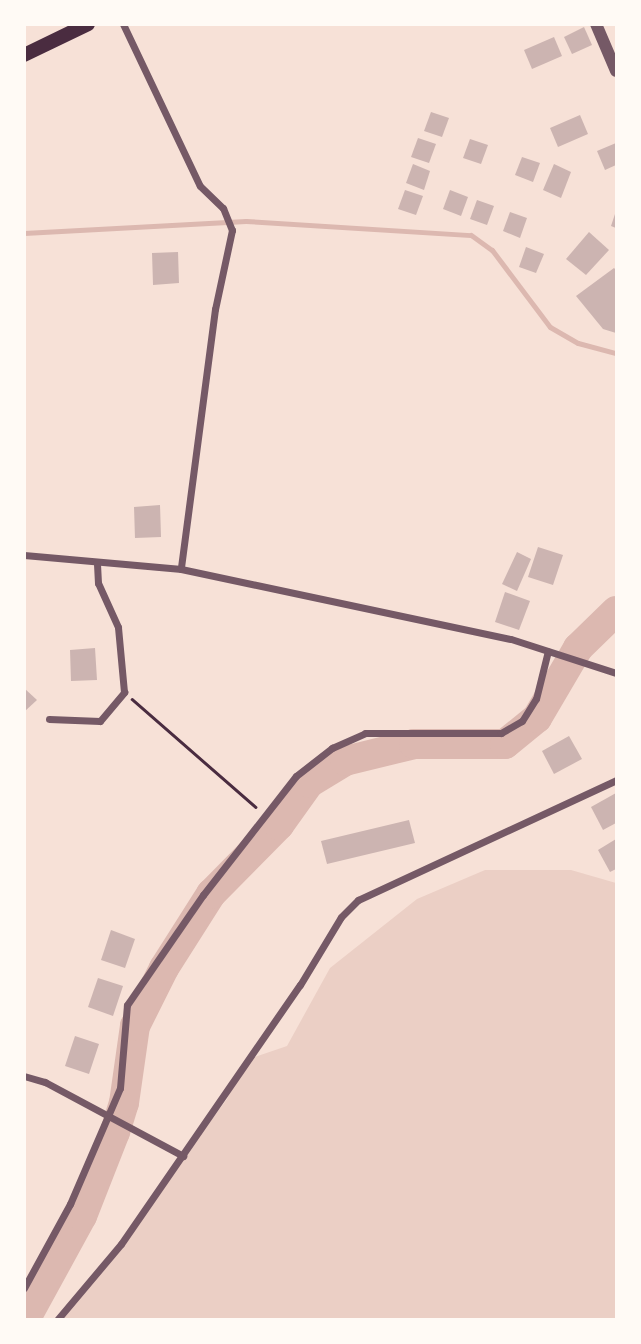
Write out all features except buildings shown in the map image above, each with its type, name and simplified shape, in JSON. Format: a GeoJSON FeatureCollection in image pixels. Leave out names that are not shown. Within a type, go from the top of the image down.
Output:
{"type":"FeatureCollection","features":[{"type":"Feature","properties":{"kind":"main road"},"geometry":{"type":"LineString","coordinates":[[24,55],[88,24]]}},
{"type":"Feature","properties":{"kind":"street"},"geometry":{"type":"LineString","coordinates":[[123,24],[201,186],[223,208],[232,230],[215,309],[181,569]]}},
{"type":"Feature","properties":{"kind":"street"},"geometry":{"type":"LineString","coordinates":[[596,24],[617,71]]}},
{"type":"Feature","properties":{"kind":"street"},"geometry":{"type":"LineString","coordinates":[[24,555],[181,569],[512,639],[617,673]]}},
{"type":"Feature","properties":{"kind":"street"},"geometry":{"type":"LineString","coordinates":[[49,719],[100,722],[124,692],[118,627],[98,583],[97,562]]}},
{"type":"Feature","properties":{"kind":"street"},"geometry":{"type":"LineString","coordinates":[[24,1288],[112,1119],[120,1088],[127,1005],[203,895],[267,817],[296,776],[332,748],[365,733],[501,733],[522,721],[536,699],[548,651]]}},
{"type":"Feature","properties":{"kind":"street"},"geometry":{"type":"LineString","coordinates":[[57,1320],[121,1244],[183,1156],[341,917],[358,900],[617,780]]}},
{"type":"Feature","properties":{"kind":"street"},"geometry":{"type":"LineString","coordinates":[[24,1076],[45,1082],[183,1156]]}},
{"type":"Feature","properties":{"kind":"path"},"geometry":{"type":"LineString","coordinates":[[124,692],[267,817]]}},
{"type":"Feature","properties":{"kind":"shaded area"},"geometry":{"type":"Polygon","coordinates":[[[485,870],[571,870],[616,883],[616,1319],[57,1320],[109,1259],[227,1099],[246,1060],[287,1046],[330,968],[417,899],[485,870]]]}},
{"type":"Feature","properties":{"kind":"waterway"},"geometry":{"type":"LineString","coordinates":[[24,233],[246,221],[471,235],[492,250],[550,327],[578,343],[616,353]]}},
{"type":"Feature","properties":{"kind":"waterway"},"geometry":{"type":"LineString","coordinates":[[25,1320],[82,1216],[115,1132],[124,1103],[135,1026],[164,968],[211,894],[279,825],[309,783],[345,761],[414,744],[505,744],[537,718],[578,648],[616,611]]}}]}
